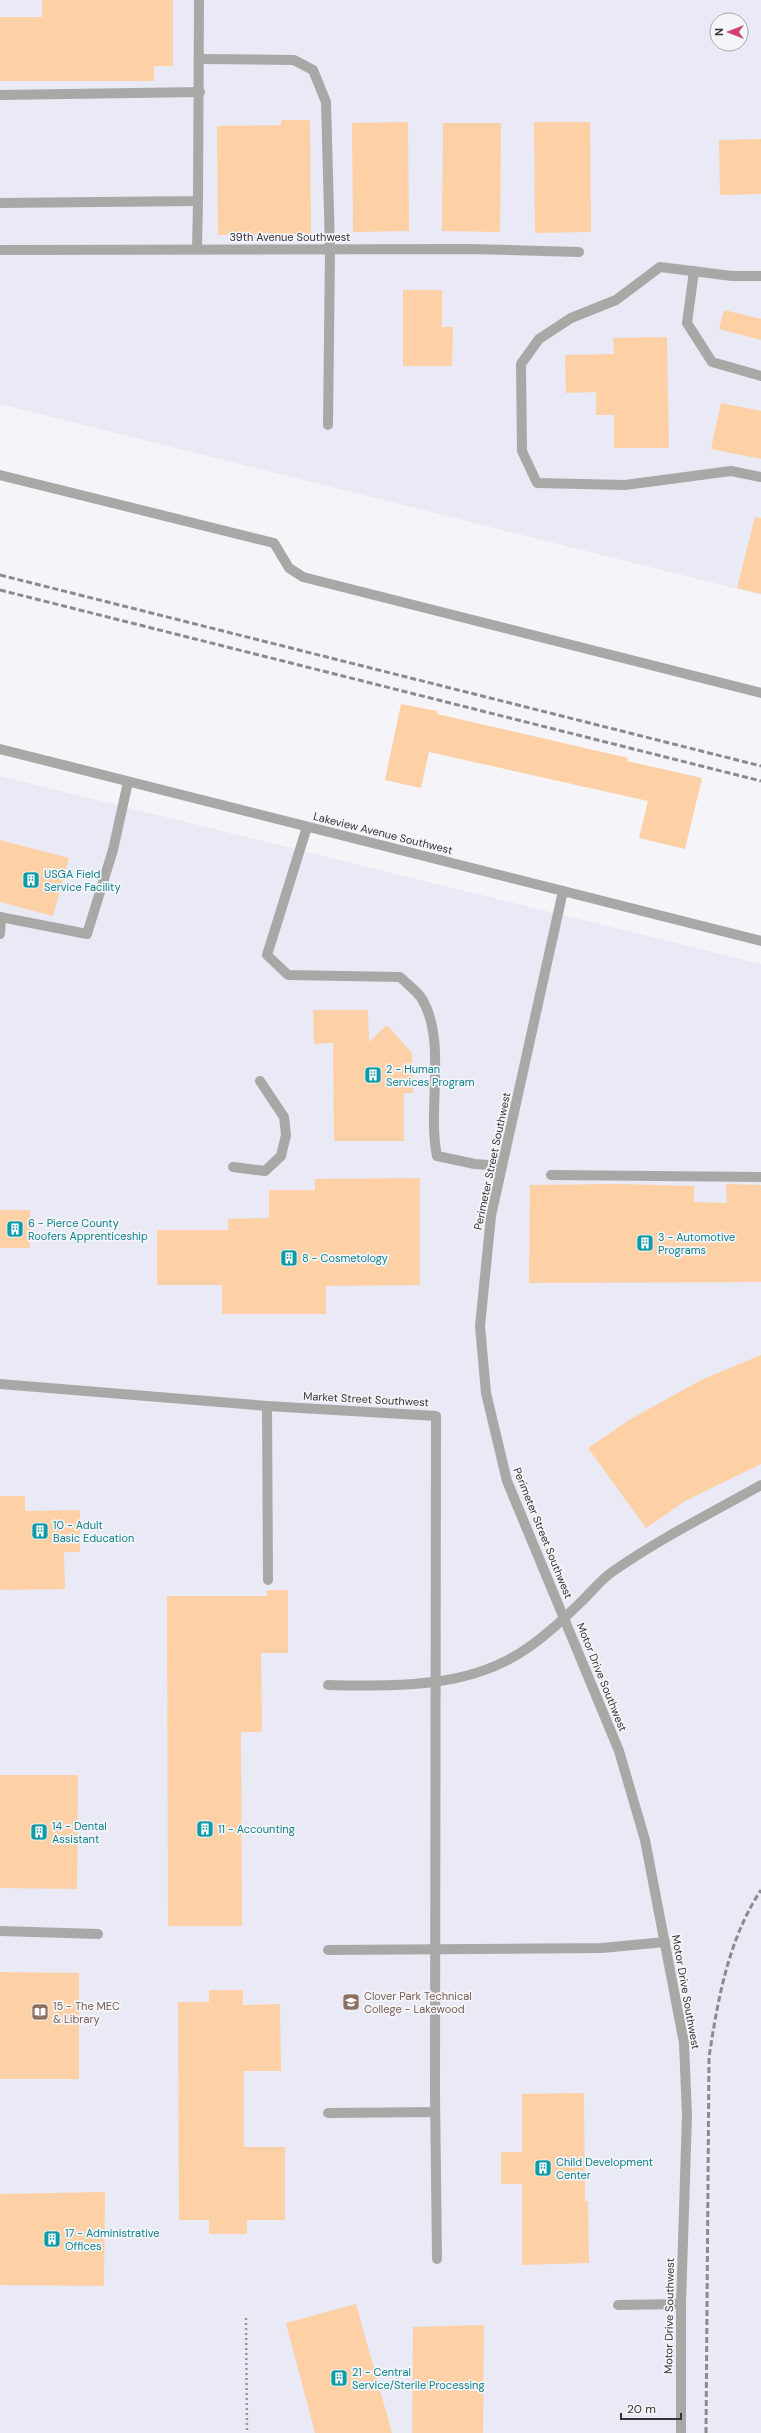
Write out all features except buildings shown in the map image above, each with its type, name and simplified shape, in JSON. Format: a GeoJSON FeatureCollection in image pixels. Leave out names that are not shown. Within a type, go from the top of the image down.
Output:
{"type":"FeatureCollection","features":[{"type":"Feature","properties":{"kind":"street"},"geometry":{"type":"LineString","coordinates":[[197,250],[200,92],[199,0]]}},
{"type":"Feature","properties":{"kind":"street"},"geometry":{"type":"LineString","coordinates":[[200,59],[294,60],[313,70],[326,102],[330,249],[328,424]]}},
{"type":"Feature","properties":{"kind":"street"},"geometry":{"type":"LineString","coordinates":[[0,95],[200,92]]}},
{"type":"Feature","properties":{"kind":"street"},"geometry":{"type":"LineString","coordinates":[[0,203],[198,201]]}},
{"type":"Feature","properties":{"kind":"street","name":"39th Avenue Southwest"},"geometry":{"type":"LineString","coordinates":[[0,250],[469,249],[579,252]]}},
{"type":"Feature","properties":{"kind":"street"},"geometry":{"type":"LineString","coordinates":[[761,276],[732,276],[660,267],[616,300],[571,318],[539,339],[521,364],[522,451],[537,483],[625,485],[731,471],[761,477]]}},
{"type":"Feature","properties":{"kind":"street"},"geometry":{"type":"LineString","coordinates":[[694,271],[688,323],[712,362],[761,376]]}},
{"type":"Feature","properties":{"kind":"street"},"geometry":{"type":"LineString","coordinates":[[0,475],[274,543],[289,568],[303,577],[761,693]]}},
{"type":"Feature","properties":{"kind":"street","name":"Lakeview Avenue Southwest"},"geometry":{"type":"LineString","coordinates":[[0,750],[761,941]]}},
{"type":"Feature","properties":{"kind":"street"},"geometry":{"type":"LineString","coordinates":[[0,934],[1,917],[87,934],[113,850],[128,782]]}},
{"type":"Feature","properties":{"kind":"street"},"geometry":{"type":"LineString","coordinates":[[307,827],[267,955],[288,975],[400,977],[422,998],[434,1035],[433,1137],[437,1156],[474,1164],[502,1166]]}},
{"type":"Feature","properties":{"kind":"street","name":"Perimeter Street Southwest"},"geometry":{"type":"LineString","coordinates":[[563,891],[491,1216],[481,1318],[486,1393],[507,1480],[539,1562],[564,1618]]}},
{"type":"Feature","properties":{"kind":"street"},"geometry":{"type":"LineString","coordinates":[[233,1168],[265,1171],[282,1156],[286,1135],[284,1117],[260,1081]]}},
{"type":"Feature","properties":{"kind":"street"},"geometry":{"type":"LineString","coordinates":[[551,1175],[761,1176]]}},
{"type":"Feature","properties":{"kind":"street","name":"Market Street Southwest"},"geometry":{"type":"LineString","coordinates":[[0,1384],[267,1406],[436,1416],[435,1683]]}},
{"type":"Feature","properties":{"kind":"street"},"geometry":{"type":"LineString","coordinates":[[267,1406],[268,1580]]}},
{"type":"Feature","properties":{"kind":"street"},"geometry":{"type":"LineString","coordinates":[[328,1685],[382,1686],[435,1683],[471,1676],[502,1663],[529,1647],[564,1618],[611,1573],[761,1485]]}},
{"type":"Feature","properties":{"kind":"street","name":"Motor Drive Southwest"},"geometry":{"type":"LineString","coordinates":[[564,1618],[619,1752],[645,1840],[684,2043],[688,2115],[680,2304],[680,2433]]}},
{"type":"Feature","properties":{"kind":"street"},"geometry":{"type":"LineString","coordinates":[[435,1683],[435,2112],[437,2259]]}},
{"type":"Feature","properties":{"kind":"street"},"geometry":{"type":"LineString","coordinates":[[0,1931],[98,1934]]}},
{"type":"Feature","properties":{"kind":"street"},"geometry":{"type":"LineString","coordinates":[[328,1950],[435,1948],[602,1948],[665,1942]]}},
{"type":"Feature","properties":{"kind":"street"},"geometry":{"type":"LineString","coordinates":[[328,2113],[435,2112]]}},
{"type":"Feature","properties":{"kind":"street"},"geometry":{"type":"LineString","coordinates":[[618,2305],[680,2304]]}},
{"type":"Feature","properties":{"kind":"path"},"geometry":{"type":"LineString","coordinates":[[246,2318],[247,2433]]}},
{"type":"Feature","properties":{"kind":"shaded area"},"geometry":{"type":"Polygon","coordinates":[[[0,0],[761,0],[761,595],[0,404],[0,0]]]}},
{"type":"Feature","properties":{"kind":"shaded area","name":"Clover Park Technical College - Lakewood"},"geometry":{"type":"Polygon","coordinates":[[[0,776],[761,964],[761,2433],[0,2433],[0,776]]]}},
{"type":"Feature","properties":{"kind":"railway"},"geometry":{"type":"LineString","coordinates":[[0,575],[761,766]]}},
{"type":"Feature","properties":{"kind":"railway"},"geometry":{"type":"LineString","coordinates":[[0,590],[761,781]]}},
{"type":"Feature","properties":{"kind":"railway"},"geometry":{"type":"LineString","coordinates":[[706,2433],[709,2057],[716,2013],[732,1950],[740,1929],[761,1890]]}},
{"type":"Feature","properties":{"kind":"place","name":"USGA Field Service Facility"},"geometry":{"type":"Point","coordinates":[31,880]}},
{"type":"Feature","properties":{"kind":"place","name":"2 - Human Services Program"},"geometry":{"type":"Point","coordinates":[373,1075]}},
{"type":"Feature","properties":{"kind":"place","name":"6 - Pierce County Roofers Apprenticeship"},"geometry":{"type":"Point","coordinates":[15,1229]}},
{"type":"Feature","properties":{"kind":"place","name":"3 - Automotive Programs"},"geometry":{"type":"Point","coordinates":[645,1243]}},
{"type":"Feature","properties":{"kind":"place","name":"8 - Cosmetology"},"geometry":{"type":"Point","coordinates":[289,1258]}},
{"type":"Feature","properties":{"kind":"place","name":"10 - Adult Basic Education"},"geometry":{"type":"Point","coordinates":[40,1531]}},
{"type":"Feature","properties":{"kind":"place","name":"11 - Accounting"},"geometry":{"type":"Point","coordinates":[205,1829]}},
{"type":"Feature","properties":{"kind":"place","name":"14 - Dental Assistant"},"geometry":{"type":"Point","coordinates":[39,1832]}},
{"type":"Feature","properties":{"kind":"place","name":"Clover Park Technical College - Lakewood"},"geometry":{"type":"Point","coordinates":[351,2002]}},
{"type":"Feature","properties":{"kind":"place","name":"15 - The MEC & Library"},"geometry":{"type":"Point","coordinates":[40,2012]}},
{"type":"Feature","properties":{"kind":"place","name":"Child Development Center"},"geometry":{"type":"Point","coordinates":[543,2168]}},
{"type":"Feature","properties":{"kind":"place","name":"17 - Administrative Offices"},"geometry":{"type":"Point","coordinates":[52,2239]}},
{"type":"Feature","properties":{"kind":"place","name":"21 - Central Service/Sterile Processing"},"geometry":{"type":"Point","coordinates":[339,2378]}}]}
